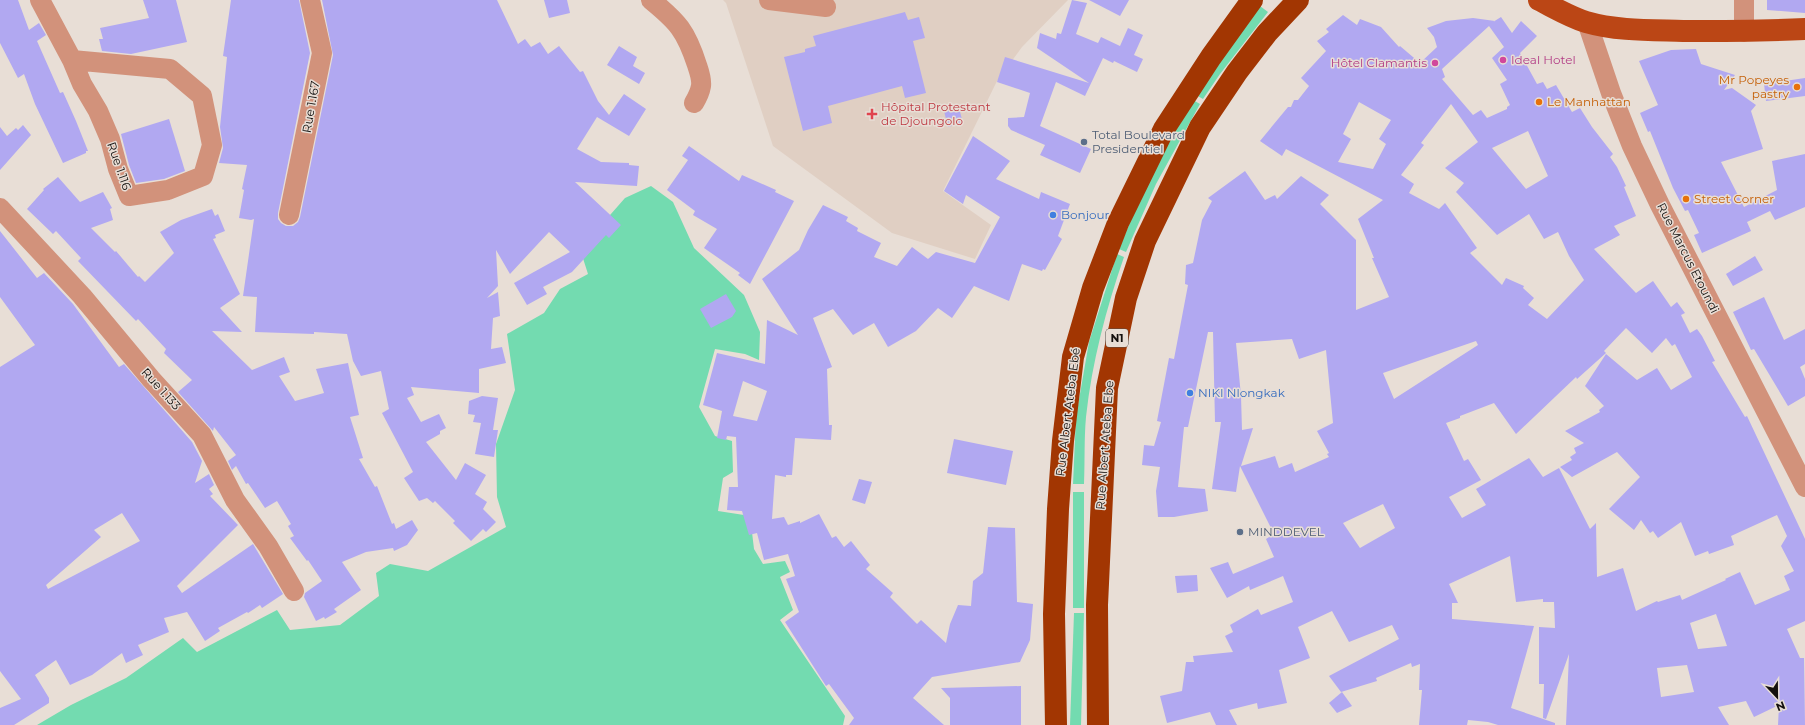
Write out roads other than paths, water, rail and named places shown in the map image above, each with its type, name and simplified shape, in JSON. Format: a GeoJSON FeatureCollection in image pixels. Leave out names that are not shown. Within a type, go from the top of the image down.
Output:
{"type":"FeatureCollection","features":[{"type":"Feature","properties":{"kind":"highway","name":"Rue Albert Ateba Ebé"},"geometry":{"type":"LineString","coordinates":[[1056,725],[1054,614],[1058,510],[1063,441],[1073,357],[1093,288],[1115,230],[1164,128],[1211,57],[1252,0]]}},
{"type":"Feature","properties":{"kind":"highway","name":"Rue Albert Ateba Ebe"},"geometry":{"type":"LineString","coordinates":[[1098,725],[1098,597],[1107,388],[1126,298],[1145,241],[1200,127],[1241,66],[1267,33],[1298,0]]}},
{"type":"Feature","properties":{"kind":"main road"},"geometry":{"type":"LineString","coordinates":[[1539,0],[1560,6],[1587,22],[1618,27],[1657,31],[1744,32],[1805,29]]}},
{"type":"Feature","properties":{"kind":"street","name":"Rue 1.116"},"geometry":{"type":"LineString","coordinates":[[40,0],[72,60],[82,84],[98,111],[110,139],[118,169],[129,196],[168,190],[203,176],[212,145],[202,96],[170,69],[72,60]]}},
{"type":"Feature","properties":{"kind":"street","name":"Rue 1.167"},"geometry":{"type":"LineString","coordinates":[[289,215],[322,53],[310,0]]}},
{"type":"Feature","properties":{"kind":"street"},"geometry":{"type":"LineString","coordinates":[[651,0],[673,19],[682,30],[694,54],[701,85],[694,103]]}},
{"type":"Feature","properties":{"kind":"street"},"geometry":{"type":"LineString","coordinates":[[769,0],[826,7]]}},
{"type":"Feature","properties":{"kind":"street"},"geometry":{"type":"LineString","coordinates":[[1744,0],[1744,32]]}},
{"type":"Feature","properties":{"kind":"street","name":"Rue Marcus Etoundi"},"geometry":{"type":"LineString","coordinates":[[1587,22],[1611,94],[1632,146],[1657,198],[1805,487]]}},
{"type":"Feature","properties":{"kind":"street","name":"Rue 1.133"},"geometry":{"type":"LineString","coordinates":[[0,208],[82,296],[152,379],[202,435],[235,500],[268,546],[294,591]]}},
{"type":"Feature","properties":{"kind":"place","name":"Ideal Hotel"},"geometry":{"type":"Point","coordinates":[1503,60]}},
{"type":"Feature","properties":{"kind":"place","name":"Hôtel Clamantis"},"geometry":{"type":"Point","coordinates":[1435,63]}},
{"type":"Feature","properties":{"kind":"place","name":"Mr Popeyes pastry"},"geometry":{"type":"Point","coordinates":[1797,87]}},
{"type":"Feature","properties":{"kind":"place","name":"Le Manhattan"},"geometry":{"type":"Point","coordinates":[1539,102]}},
{"type":"Feature","properties":{"kind":"place","name":"Hôpital Protestant de Djoungolo"},"geometry":{"type":"Point","coordinates":[872,114]}},
{"type":"Feature","properties":{"kind":"place","name":"Total Boulevard Presidentiel"},"geometry":{"type":"Point","coordinates":[1084,142]}},
{"type":"Feature","properties":{"kind":"place","name":"Street Corner"},"geometry":{"type":"Point","coordinates":[1686,199]}},
{"type":"Feature","properties":{"kind":"place","name":"Bonjour"},"geometry":{"type":"Point","coordinates":[1053,215]}},
{"type":"Feature","properties":{"kind":"place","name":"NIKI Nlongkak"},"geometry":{"type":"Point","coordinates":[1190,393]}},
{"type":"Feature","properties":{"kind":"place","name":"MINDDEVEL"},"geometry":{"type":"Point","coordinates":[1240,532]}}]}
